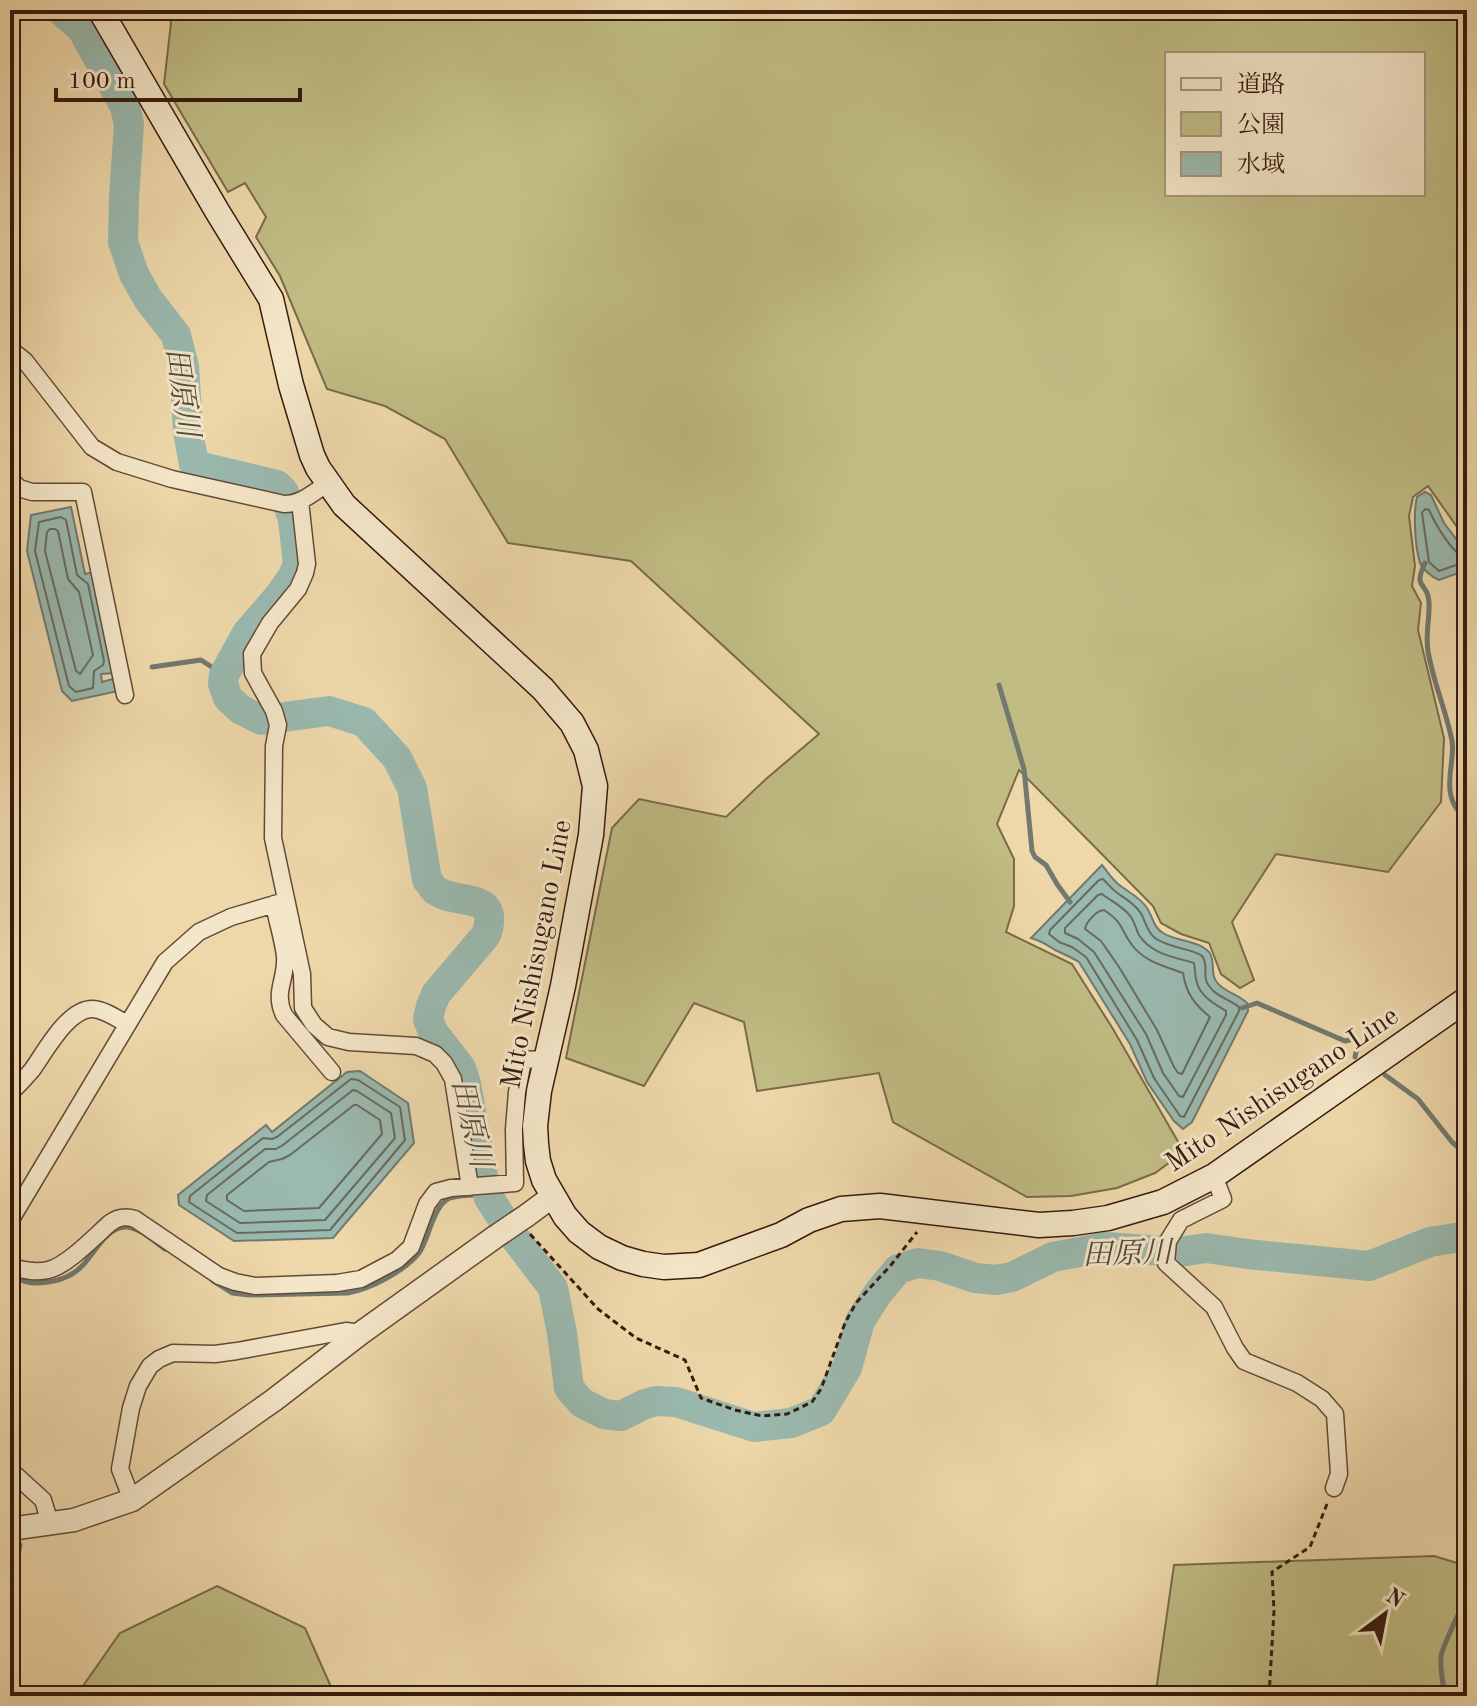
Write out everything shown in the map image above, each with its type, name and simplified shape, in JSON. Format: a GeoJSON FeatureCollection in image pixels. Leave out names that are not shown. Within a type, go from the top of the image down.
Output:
{"type":"FeatureCollection","features":[{"type":"Feature","properties":{"kind":"main road","name":"Mito Nishisugano Line"},"geometry":{"type":"LineString","coordinates":[[100,10],[271,299],[291,385],[312,455],[328,483],[344,505],[543,689],[572,723],[586,750],[595,786],[591,835],[537,1107],[536,1144],[544,1180],[565,1216],[599,1247],[643,1264],[664,1267],[699,1265],[841,1209],[880,1206],[1039,1225],[1108,1218],[1163,1202],[1214,1176],[1467,999]]}},
{"type":"Feature","properties":{"kind":"street"},"geometry":{"type":"LineString","coordinates":[[10,349],[25,361],[92,447],[117,462],[172,479],[293,503],[328,483]]}},
{"type":"Feature","properties":{"kind":"street"},"geometry":{"type":"LineString","coordinates":[[10,479],[19,488],[32,492],[83,492],[125,695]]}},
{"type":"Feature","properties":{"kind":"street"},"geometry":{"type":"LineString","coordinates":[[293,503],[307,564],[305,573],[298,589],[270,623],[252,654],[253,673],[276,718],[272,818],[285,955],[279,1005],[332,1072]]}},
{"type":"Feature","properties":{"kind":"street"},"geometry":{"type":"LineString","coordinates":[[10,1221],[165,962],[199,932],[231,917],[279,902]]}},
{"type":"Feature","properties":{"kind":"street"},"geometry":{"type":"LineString","coordinates":[[279,902],[302,974],[303,1008],[314,1025],[328,1037],[349,1042],[416,1046],[435,1054],[453,1079],[479,1186]]}},
{"type":"Feature","properties":{"kind":"street"},"geometry":{"type":"LineString","coordinates":[[10,1093],[29,1074],[64,1024],[77,1014],[89,1009],[103,1011],[127,1024]]}},
{"type":"Feature","properties":{"kind":"street"},"geometry":{"type":"LineString","coordinates":[[10,1267],[50,1270],[61,1265],[110,1223],[121,1217],[129,1217],[219,1276],[235,1282],[255,1286],[337,1283],[361,1279],[397,1260],[411,1247],[427,1204],[436,1192],[515,1183],[515,1117],[523,1060],[546,1059]]}},
{"type":"Feature","properties":{"kind":"street"},"geometry":{"type":"LineString","coordinates":[[1214,1176],[1223,1199],[1181,1220],[1168,1241],[1166,1263],[1214,1307],[1244,1361],[1297,1383],[1322,1399],[1335,1414],[1339,1474],[1334,1488]]}},
{"type":"Feature","properties":{"kind":"street"},"geometry":{"type":"LineString","coordinates":[[10,1529],[74,1520],[132,1500],[495,1237],[527,1224],[553,1196]]}},
{"type":"Feature","properties":{"kind":"street"},"geometry":{"type":"LineString","coordinates":[[132,1500],[120,1469],[131,1408],[138,1386],[150,1366],[159,1359],[173,1353],[215,1354],[346,1331],[361,1333]]}},
{"type":"Feature","properties":{"kind":"street"},"geometry":{"type":"LineString","coordinates":[[10,1470],[43,1500],[50,1523]]}},
{"type":"Feature","properties":{"kind":"path"},"geometry":{"type":"LineString","coordinates":[[527,1224],[598,1309],[636,1338],[685,1360],[701,1398],[762,1416],[787,1414],[812,1402],[821,1389],[845,1323],[856,1303],[927,1219],[927,1211]]}},
{"type":"Feature","properties":{"kind":"path"},"geometry":{"type":"LineString","coordinates":[[1269,1696],[1274,1611],[1272,1572],[1310,1547],[1334,1488]]}},
{"type":"Feature","properties":{"kind":"green space"},"geometry":{"type":"Polygon","coordinates":[[[166,10],[1467,10],[1467,541],[1428,486],[1413,497],[1409,516],[1415,566],[1412,586],[1421,603],[1418,630],[1444,738],[1441,802],[1388,872],[1276,854],[1232,922],[1254,980],[1240,988],[1221,974],[1209,943],[1181,934],[1161,923],[1153,906],[1019,770],[997,824],[1014,859],[1014,906],[1006,932],[1072,964],[1184,1152],[1155,1173],[1117,1188],[1071,1196],[1027,1197],[893,1122],[879,1073],[757,1091],[744,1022],[694,1003],[644,1086],[566,1058],[612,828],[639,799],[726,817],[819,734],[631,561],[508,543],[445,439],[385,406],[327,389],[280,276],[256,237],[266,217],[245,183],[228,192],[164,84],[171,23],[166,10]]]}},
{"type":"Feature","properties":{"kind":"green space"},"geometry":{"type":"Polygon","coordinates":[[[1434,1556],[1467,1566],[1467,1696],[1140,1696],[1156,1691],[1174,1565],[1434,1556]]]}},
{"type":"Feature","properties":{"kind":"green space"},"geometry":{"type":"Polygon","coordinates":[[[217,1586],[305,1628],[335,1696],[76,1696],[120,1633],[217,1586]]]}},
{"type":"Feature","properties":{"kind":"water"},"geometry":{"type":"Polygon","coordinates":[[[1425,492],[1431,495],[1444,523],[1467,553],[1467,570],[1439,580],[1421,566],[1417,548],[1417,497],[1425,492]]]}},
{"type":"Feature","properties":{"kind":"water"},"geometry":{"type":"Polygon","coordinates":[[[71,507],[85,574],[94,572],[115,673],[101,674],[102,682],[116,678],[118,691],[72,701],[62,691],[27,551],[31,515],[71,507]]]}},
{"type":"Feature","properties":{"kind":"water"},"geometry":{"type":"Polygon","coordinates":[[[1102,865],[1116,882],[1144,904],[1160,931],[1199,945],[1209,952],[1216,981],[1247,1003],[1248,1011],[1192,1122],[1183,1129],[1147,1082],[1130,1044],[1079,962],[1031,938],[1102,865]]]}},
{"type":"Feature","properties":{"kind":"water"},"geometry":{"type":"Polygon","coordinates":[[[360,1071],[408,1103],[414,1143],[333,1238],[234,1241],[179,1205],[178,1195],[266,1125],[272,1132],[347,1072],[360,1071]]]}},
{"type":"Feature","properties":{"kind":"waterway","name":"田原川"},"geometry":{"type":"LineString","coordinates":[[60,10],[82,29],[125,107],[129,124],[123,242],[134,274],[148,299],[176,335],[184,367],[188,431],[194,465],[277,485],[284,492],[293,520],[298,564],[279,596],[247,633],[224,675],[223,684],[228,698],[240,709],[261,720],[329,711],[364,722],[397,758],[412,788],[427,880],[444,895],[474,902],[488,911],[486,935],[436,994],[428,1019],[433,1032],[461,1068],[489,1198],[553,1288],[569,1388],[582,1403],[604,1414],[621,1416],[656,1401],[676,1402],[754,1427],[791,1423],[821,1411],[847,1368],[860,1321],[878,1293],[898,1269],[918,1263],[940,1266],[975,1278],[996,1280],[1012,1277],[1053,1257],[1105,1247],[1179,1252],[1206,1248],[1369,1266],[1430,1242],[1467,1236]]}},
{"type":"Feature","properties":{"kind":"waterway"},"geometry":{"type":"LineString","coordinates":[[1425,563],[1420,582],[1429,602],[1428,651],[1452,741],[1450,789],[1455,806],[1467,821]]}},
{"type":"Feature","properties":{"kind":"waterway"},"geometry":{"type":"LineString","coordinates":[[152,667],[201,660],[224,675]]}},
{"type":"Feature","properties":{"kind":"waterway"},"geometry":{"type":"LineString","coordinates":[[999,685],[1024,769],[1032,851],[1046,865],[1070,902]]}},
{"type":"Feature","properties":{"kind":"waterway"},"geometry":{"type":"LineString","coordinates":[[1242,1008],[1257,1003],[1345,1041],[1354,1039],[1358,1043],[1355,1057]]}},
{"type":"Feature","properties":{"kind":"waterway"},"geometry":{"type":"LineString","coordinates":[[1385,1075],[1418,1099],[1459,1148],[1467,1145]]}},
{"type":"Feature","properties":{"kind":"waterway"},"geometry":{"type":"LineString","coordinates":[[213,1281],[232,1293],[249,1295],[357,1291],[386,1278],[413,1260],[423,1247],[435,1215],[444,1202],[454,1197],[488,1194]]}},
{"type":"Feature","properties":{"kind":"waterway"},"geometry":{"type":"LineString","coordinates":[[10,1277],[34,1283],[65,1277],[81,1267],[107,1236],[120,1228],[137,1230],[165,1249]]}},
{"type":"Feature","properties":{"kind":"waterway"},"geometry":{"type":"LineString","coordinates":[[10,1595],[20,1545],[12,1536]]}},
{"type":"Feature","properties":{"kind":"waterway"},"geometry":{"type":"LineString","coordinates":[[1445,1696],[1442,1654],[1459,1613],[1467,1608]]}}]}
